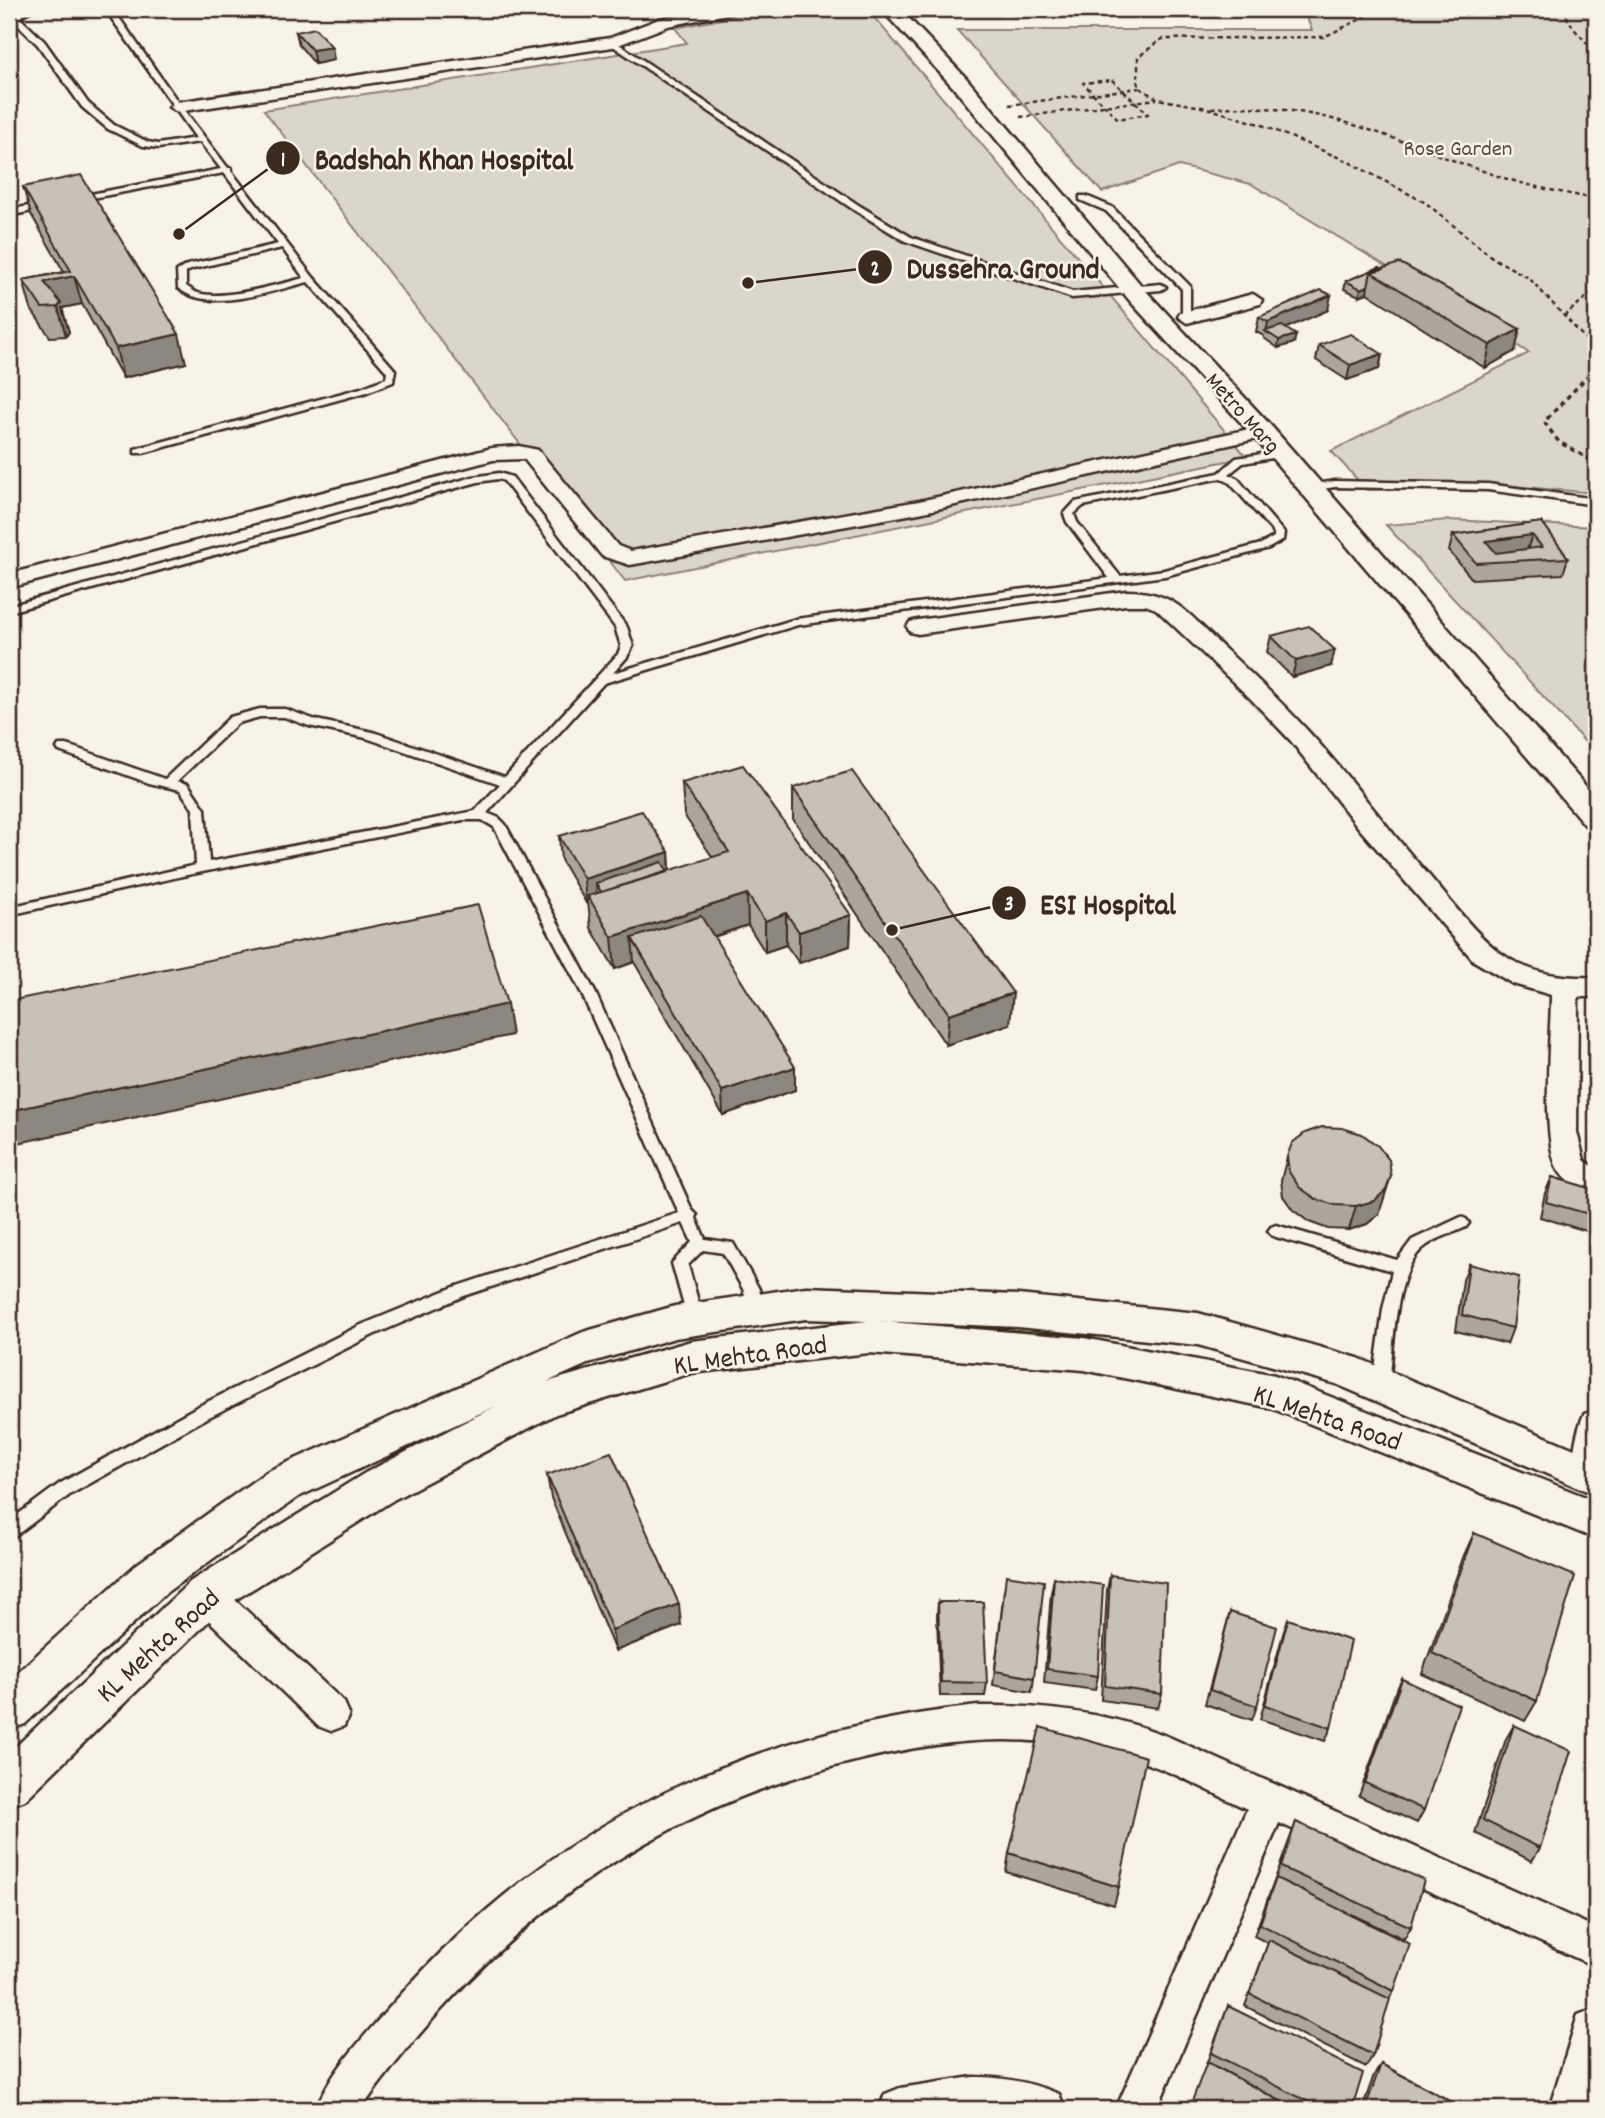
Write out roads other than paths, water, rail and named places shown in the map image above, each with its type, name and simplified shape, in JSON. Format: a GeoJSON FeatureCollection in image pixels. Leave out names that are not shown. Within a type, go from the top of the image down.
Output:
{"type":"FeatureCollection","features":[{"type":"Feature","properties":{"kind":"street"},"geometry":{"type":"LineString","coordinates":[[177,107],[613,43],[664,22],[732,9]]}},
{"type":"Feature","properties":{"kind":"street","name":"Metro Marg"},"geometry":{"type":"LineString","coordinates":[[890,9],[960,82],[1134,291],[1263,432],[1596,818]]}},
{"type":"Feature","properties":{"kind":"street","name":"Metro Marg"},"geometry":{"type":"LineString","coordinates":[[912,9],[1007,112],[1596,782]]}},
{"type":"Feature","properties":{"kind":"street"},"geometry":{"type":"LineString","coordinates":[[1187,317],[1253,300]]}},
{"type":"Feature","properties":{"kind":"street"},"geometry":{"type":"LineString","coordinates":[[9,581],[492,454],[531,454],[610,551],[630,558],[919,507],[1263,432]]}},
{"type":"Feature","properties":{"kind":"street"},"geometry":{"type":"LineString","coordinates":[[918,627],[1126,598],[1147,598],[1164,604],[1299,736],[1367,821],[1483,954],[1508,971],[1565,989],[1596,987]]}},
{"type":"Feature","properties":{"kind":"street"},"geometry":{"type":"LineString","coordinates":[[1565,989],[1564,1142],[1571,1166],[1584,1176],[1596,1180]]}},
{"type":"Feature","properties":{"kind":"street","name":"KL Mehta Road"},"geometry":{"type":"LineString","coordinates":[[9,1709],[152,1578],[283,1484],[583,1348],[675,1322],[695,1319],[806,1303],[1018,1311],[1198,1329],[1344,1370],[1592,1475]]}},
{"type":"Feature","properties":{"kind":"street","name":"KL Mehta Road"},"geometry":{"type":"LineString","coordinates":[[9,1784],[206,1595],[380,1486],[545,1400],[691,1357],[869,1337],[1084,1354],[1275,1392],[1596,1520]]}},
{"type":"Feature","properties":{"kind":"street"},"geometry":{"type":"LineString","coordinates":[[1592,1475],[1596,1424]]}},
{"type":"Feature","properties":{"kind":"street"},"geometry":{"type":"LineString","coordinates":[[206,1595],[331,1714]]}},
{"type":"Feature","properties":{"kind":"street"},"geometry":{"type":"LineString","coordinates":[[336,2109],[378,2050],[437,1982],[514,1910],[651,1818],[712,1789],[808,1756],[881,1737],[965,1724],[1022,1723],[1065,1727],[1104,1734],[1156,1749],[1596,1948]]}},
{"type":"Feature","properties":{"kind":"street"},"geometry":{"type":"LineString","coordinates":[[1136,2109],[1269,1802]]}},
{"type":"Feature","properties":{"kind":"street"},"geometry":{"type":"LineString","coordinates":[[1575,2109],[1596,2033]]}},
{"type":"Feature","properties":{"kind":"street"},"geometry":{"type":"LineString","coordinates":[[900,2109],[991,2096],[1030,2103],[1044,2109]]}},
{"type":"Feature","properties":{"kind":"lane"},"geometry":{"type":"LineString","coordinates":[[31,9],[16,18],[41,43],[85,106],[111,127],[146,144],[158,146],[203,139]]}},
{"type":"Feature","properties":{"kind":"lane"},"geometry":{"type":"LineString","coordinates":[[109,9],[177,107],[310,279],[393,372],[390,380],[303,408],[139,451]]}},
{"type":"Feature","properties":{"kind":"lane"},"geometry":{"type":"LineString","coordinates":[[613,43],[846,201],[908,239],[1072,295],[1161,287]]}},
{"type":"Feature","properties":{"kind":"lane"},"geometry":{"type":"LineString","coordinates":[[9,213],[228,170]]}},
{"type":"Feature","properties":{"kind":"lane"},"geometry":{"type":"LineString","coordinates":[[1083,198],[1109,209],[1186,288],[1187,317]]}},
{"type":"Feature","properties":{"kind":"lane"},"geometry":{"type":"LineString","coordinates":[[284,245],[190,267],[182,271],[182,286],[187,292],[211,299],[310,279]]}},
{"type":"Feature","properties":{"kind":"lane"},"geometry":{"type":"LineString","coordinates":[[1117,580],[1072,522],[1069,514],[1071,509],[1091,499],[1222,475],[1240,460],[1281,454]]}},
{"type":"Feature","properties":{"kind":"lane"},"geometry":{"type":"LineString","coordinates":[[599,681],[796,622],[1165,573],[1248,552],[1279,538],[1275,526],[1234,481],[1222,475]]}},
{"type":"Feature","properties":{"kind":"lane"},"geometry":{"type":"LineString","coordinates":[[9,609],[463,482],[499,476],[513,484],[621,627],[627,646],[624,655],[479,814],[203,868],[9,911]]}},
{"type":"Feature","properties":{"kind":"lane"},"geometry":{"type":"LineString","coordinates":[[1310,488],[1335,484],[1488,487],[1596,502]]}},
{"type":"Feature","properties":{"kind":"lane"},"geometry":{"type":"LineString","coordinates":[[168,783],[234,720],[260,713],[285,713],[313,723],[369,735],[508,782]]}},
{"type":"Feature","properties":{"kind":"lane"},"geometry":{"type":"LineString","coordinates":[[63,748],[184,787],[199,809],[203,868]]}},
{"type":"Feature","properties":{"kind":"lane"},"geometry":{"type":"LineString","coordinates":[[479,814],[499,824],[575,968],[690,1215],[700,1244]]}},
{"type":"Feature","properties":{"kind":"lane"},"geometry":{"type":"LineString","coordinates":[[9,1531],[41,1505],[88,1476],[201,1413],[367,1330],[459,1291],[690,1215]]}},
{"type":"Feature","properties":{"kind":"lane"},"geometry":{"type":"LineString","coordinates":[[1381,1384],[1395,1290],[1402,1268],[1416,1245],[1461,1223]]}},
{"type":"Feature","properties":{"kind":"lane"},"geometry":{"type":"LineString","coordinates":[[1276,1231],[1402,1268]]}},
{"type":"Feature","properties":{"kind":"lane"},"geometry":{"type":"LineString","coordinates":[[695,1319],[680,1263],[700,1244],[728,1247],[751,1289],[756,1310]]}},
{"type":"Feature","properties":{"kind":"place","name":"Badshah Khan Hospital"},"geometry":{"type":"Point","coordinates":[179,234]}},
{"type":"Feature","properties":{"kind":"place","name":"Dussehra Ground"},"geometry":{"type":"Point","coordinates":[748,283]}},
{"type":"Feature","properties":{"kind":"place","name":"ESI Hospital"},"geometry":{"type":"Point","coordinates":[892,930]}},
{"type":"Feature","properties":{"kind":"park label","name":"Rose Garden"},"geometry":{"type":"Point","coordinates":[1458,147]}}]}
